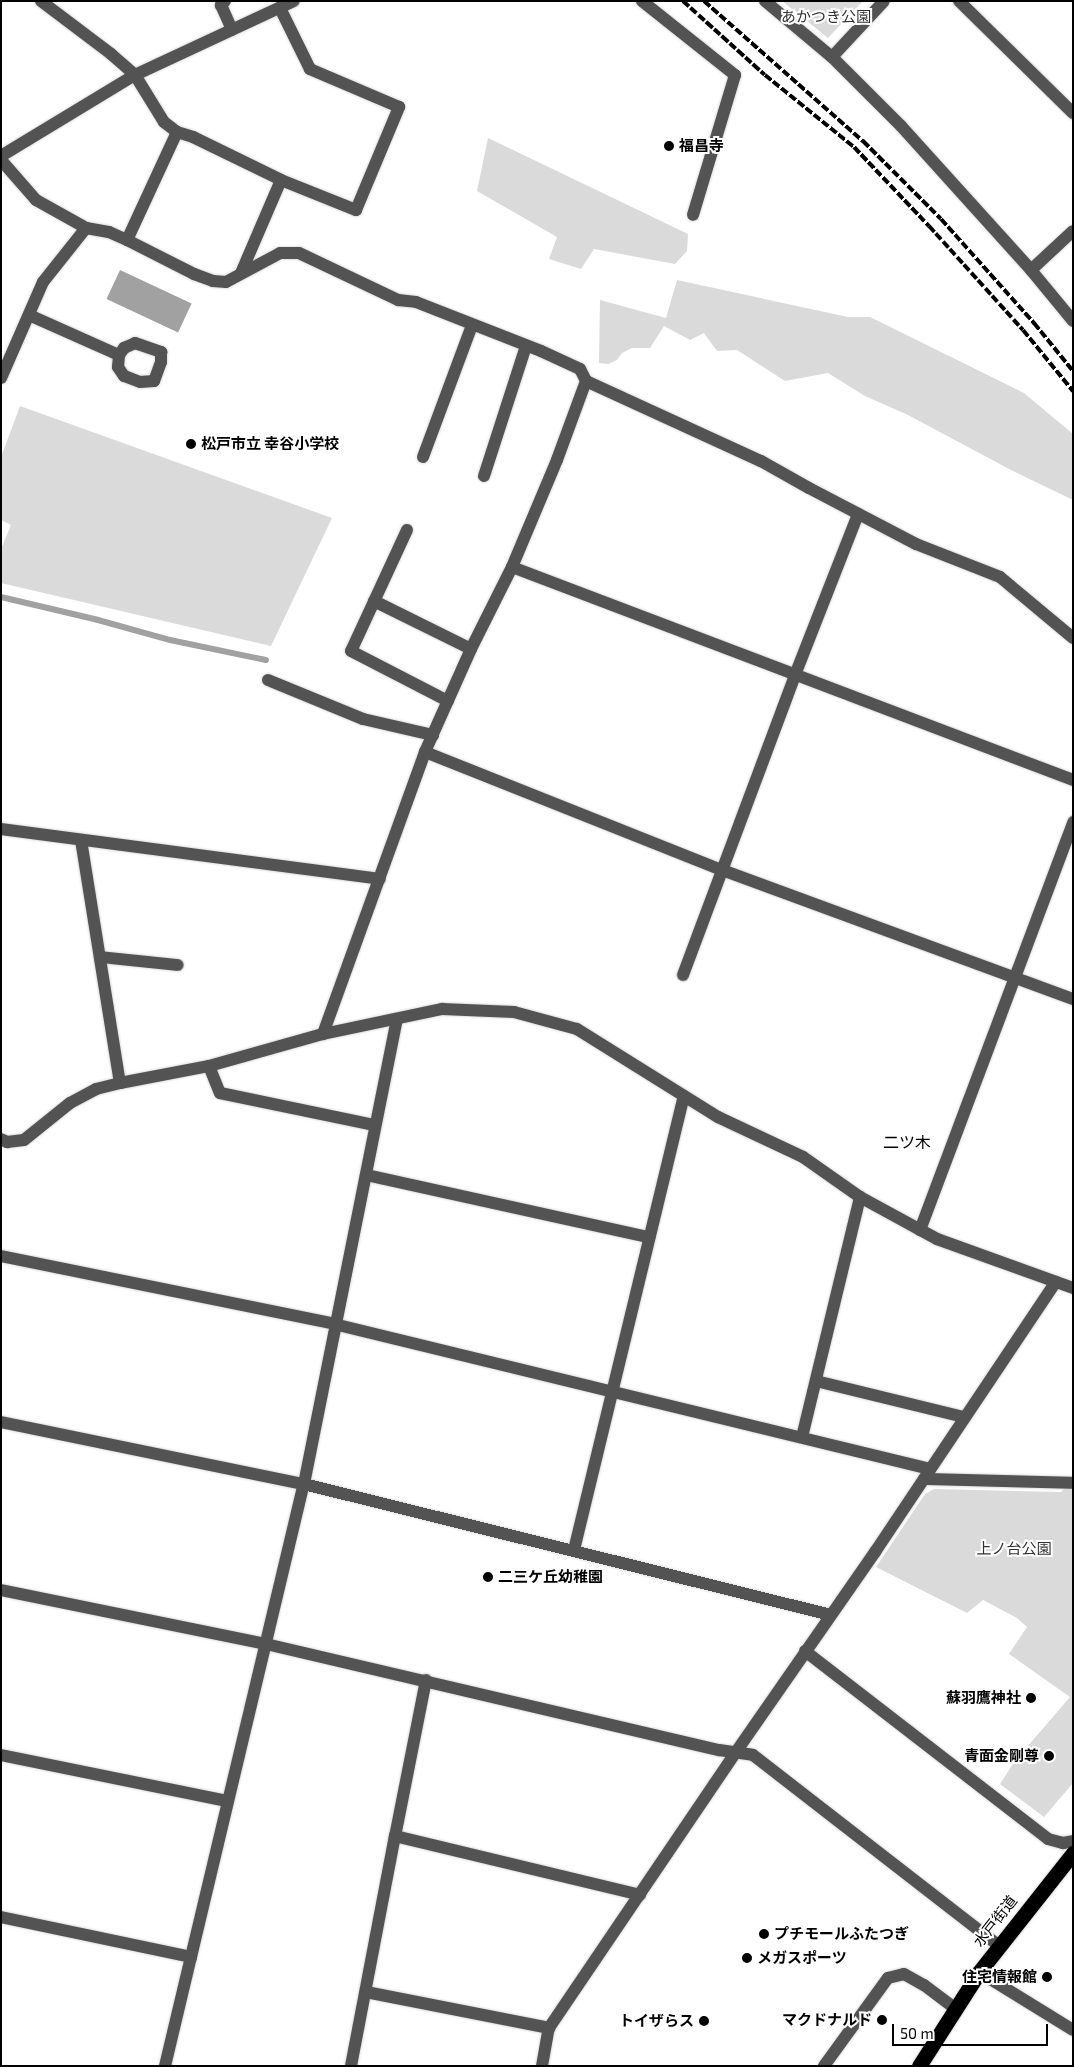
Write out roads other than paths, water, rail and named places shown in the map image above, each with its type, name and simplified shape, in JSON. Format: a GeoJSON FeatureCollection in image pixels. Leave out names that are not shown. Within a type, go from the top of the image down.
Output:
{"type":"FeatureCollection","features":[{"type":"Feature","properties":{"kind":"highway","name":"水戸街道"},"geometry":{"type":"LineString","coordinates":[[919,2066],[954,2008],[979,1972],[1073,1853]]}},
{"type":"Feature","properties":{"kind":"street"},"geometry":{"type":"LineString","coordinates":[[41,1],[112,54],[136,75],[164,122],[177,132],[193,137],[281,180],[356,210],[399,108],[310,69],[280,8]]}},
{"type":"Feature","properties":{"kind":"street"},"geometry":{"type":"LineString","coordinates":[[225,1],[221,5],[232,30]]}},
{"type":"Feature","properties":{"kind":"street"},"geometry":{"type":"LineString","coordinates":[[1,156],[136,75],[294,1]]}},
{"type":"Feature","properties":{"kind":"street"},"geometry":{"type":"LineString","coordinates":[[642,1],[735,75],[693,215]]}},
{"type":"Feature","properties":{"kind":"street"},"geometry":{"type":"LineString","coordinates":[[832,57],[884,1]]}},
{"type":"Feature","properties":{"kind":"street"},"geometry":{"type":"LineString","coordinates":[[959,1],[1073,112]]}},
{"type":"Feature","properties":{"kind":"street"},"geometry":{"type":"LineString","coordinates":[[768,2],[832,57],[900,126],[1031,270],[1073,321]]}},
{"type":"Feature","properties":{"kind":"street"},"geometry":{"type":"LineString","coordinates":[[127,240],[177,132]]}},
{"type":"Feature","properties":{"kind":"street"},"geometry":{"type":"LineString","coordinates":[[1,160],[36,200],[86,228],[109,232],[194,274],[226,282],[240,273],[280,254],[299,254],[398,300],[416,302],[580,369],[586,381],[761,460],[858,514],[925,548],[1000,577],[1073,638]]}},
{"type":"Feature","properties":{"kind":"street"},"geometry":{"type":"LineString","coordinates":[[240,273],[281,180]]}},
{"type":"Feature","properties":{"kind":"street"},"geometry":{"type":"LineString","coordinates":[[1,378],[43,282],[86,228]]}},
{"type":"Feature","properties":{"kind":"street"},"geometry":{"type":"LineString","coordinates":[[1031,270],[1073,231]]}},
{"type":"Feature","properties":{"kind":"street"},"geometry":{"type":"LineString","coordinates":[[29,315],[119,355]]}},
{"type":"Feature","properties":{"kind":"street"},"geometry":{"type":"LineString","coordinates":[[423,457],[472,325]]}},
{"type":"Feature","properties":{"kind":"street"},"geometry":{"type":"LineString","coordinates":[[484,476],[526,346]]}},
{"type":"Feature","properties":{"kind":"street"},"geometry":{"type":"LineString","coordinates":[[323,1034],[425,752],[512,567],[558,460],[586,381]]}},
{"type":"Feature","properties":{"kind":"street"},"geometry":{"type":"LineString","coordinates":[[684,975],[795,675],[858,514]]}},
{"type":"Feature","properties":{"kind":"street"},"geometry":{"type":"LineString","coordinates":[[407,530],[352,651],[448,701]]}},
{"type":"Feature","properties":{"kind":"street"},"geometry":{"type":"LineString","coordinates":[[512,567],[1073,780]]}},
{"type":"Feature","properties":{"kind":"street"},"geometry":{"type":"LineString","coordinates":[[374,601],[472,649]]}},
{"type":"Feature","properties":{"kind":"street"},"geometry":{"type":"LineString","coordinates":[[268,680],[363,719],[433,735]]}},
{"type":"Feature","properties":{"kind":"street"},"geometry":{"type":"LineString","coordinates":[[425,752],[722,870],[1073,999]]}},
{"type":"Feature","properties":{"kind":"street"},"geometry":{"type":"LineString","coordinates":[[920,1230],[1073,822]]}},
{"type":"Feature","properties":{"kind":"street"},"geometry":{"type":"LineString","coordinates":[[1,829],[380,879]]}},
{"type":"Feature","properties":{"kind":"street"},"geometry":{"type":"LineString","coordinates":[[82,840],[120,1083]]}},
{"type":"Feature","properties":{"kind":"street"},"geometry":{"type":"LineString","coordinates":[[100,957],[178,965]]}},
{"type":"Feature","properties":{"kind":"street"},"geometry":{"type":"LineString","coordinates":[[1,1139],[7,1142],[24,1140],[70,1103],[96,1089],[120,1083],[209,1066],[323,1034],[442,1009],[514,1012],[577,1029],[718,1117],[804,1157],[860,1197],[937,1239],[1073,1288]]}},
{"type":"Feature","properties":{"kind":"street"},"geometry":{"type":"LineString","coordinates":[[165,2066],[304,1484],[334,1324],[397,1019]]}},
{"type":"Feature","properties":{"kind":"street"},"geometry":{"type":"LineString","coordinates":[[209,1066],[220,1093],[375,1125]]}},
{"type":"Feature","properties":{"kind":"street"},"geometry":{"type":"LineString","coordinates":[[574,1550],[684,1096]]}},
{"type":"Feature","properties":{"kind":"street"},"geometry":{"type":"LineString","coordinates":[[366,1175],[649,1237]]}},
{"type":"Feature","properties":{"kind":"street"},"geometry":{"type":"LineString","coordinates":[[802,1437],[860,1197]]}},
{"type":"Feature","properties":{"kind":"street"},"geometry":{"type":"LineString","coordinates":[[1,1256],[334,1324],[612,1393],[802,1437],[927,1474],[1073,1483]]}},
{"type":"Feature","properties":{"kind":"street"},"geometry":{"type":"LineString","coordinates":[[542,2066],[549,2028],[1056,1282]]}},
{"type":"Feature","properties":{"kind":"street"},"geometry":{"type":"LineString","coordinates":[[816,1381],[964,1416]]}},
{"type":"Feature","properties":{"kind":"street"},"geometry":{"type":"LineString","coordinates":[[1,1422],[304,1484],[831,1615]]}},
{"type":"Feature","properties":{"kind":"street"},"geometry":{"type":"LineString","coordinates":[[1,1590],[266,1644],[719,1750],[753,1755],[998,1946]]}},
{"type":"Feature","properties":{"kind":"street"},"geometry":{"type":"LineString","coordinates":[[805,1651],[1048,1839],[1063,1843],[1073,1841]]}},
{"type":"Feature","properties":{"kind":"street"},"geometry":{"type":"LineString","coordinates":[[351,2066],[426,1680]]}},
{"type":"Feature","properties":{"kind":"street"},"geometry":{"type":"LineString","coordinates":[[1,1755],[227,1801]]}},
{"type":"Feature","properties":{"kind":"street"},"geometry":{"type":"LineString","coordinates":[[395,1836],[640,1895]]}},
{"type":"Feature","properties":{"kind":"street"},"geometry":{"type":"LineString","coordinates":[[1,1918],[191,1957]]}},
{"type":"Feature","properties":{"kind":"street"},"geometry":{"type":"LineString","coordinates":[[979,1972],[1073,2030]]}},
{"type":"Feature","properties":{"kind":"street"},"geometry":{"type":"LineString","coordinates":[[824,2066],[888,1978],[904,1974],[924,1985],[954,2008]]}},
{"type":"Feature","properties":{"kind":"street"},"geometry":{"type":"LineString","coordinates":[[366,1992],[549,2028]]}},
{"type":"Feature","properties":{"kind":"waterway"},"geometry":{"type":"LineString","coordinates":[[1,597],[98,620],[170,640],[266,660]]}},
{"type":"Feature","properties":{"kind":"railway"},"geometry":{"type":"LineString","coordinates":[[683,1],[765,75],[854,147],[929,226],[1023,330],[1073,391]]}},
{"type":"Feature","properties":{"kind":"railway"},"geometry":{"type":"LineString","coordinates":[[704,1],[863,141],[941,219],[1034,323],[1073,371]]}},
{"type":"Feature","properties":{"kind":"place","name":"福昌寺"},"geometry":{"type":"Point","coordinates":[669,146]}},
{"type":"Feature","properties":{"kind":"place","name":"松戸市立 幸谷小学校"},"geometry":{"type":"Point","coordinates":[191,444]}},
{"type":"Feature","properties":{"kind":"place","name":"二三ケ丘幼稚園"},"geometry":{"type":"Point","coordinates":[488,1577]}},
{"type":"Feature","properties":{"kind":"place","name":"蘇羽鷹神社"},"geometry":{"type":"Point","coordinates":[1031,1698]}},
{"type":"Feature","properties":{"kind":"place","name":"青面金剛尊"},"geometry":{"type":"Point","coordinates":[1049,1756]}},
{"type":"Feature","properties":{"kind":"place","name":"プチモールふたつぎ"},"geometry":{"type":"Point","coordinates":[764,1934]}},
{"type":"Feature","properties":{"kind":"place","name":"メガスポーツ"},"geometry":{"type":"Point","coordinates":[747,1958]}},
{"type":"Feature","properties":{"kind":"place","name":"住宅情報館"},"geometry":{"type":"Point","coordinates":[1047,1977]}},
{"type":"Feature","properties":{"kind":"place","name":"マクドナルド"},"geometry":{"type":"Point","coordinates":[882,2020]}},
{"type":"Feature","properties":{"kind":"place","name":"トイザらス"},"geometry":{"type":"Point","coordinates":[704,2021]}},
{"type":"Feature","properties":{"kind":"district","name":"二ツ木"},"geometry":{"type":"Point","coordinates":[907,1142]}},
{"type":"Feature","properties":{"kind":"park label","name":"あかつき公園"},"geometry":{"type":"Point","coordinates":[826,17]}},
{"type":"Feature","properties":{"kind":"park label","name":"上ノ台公園"},"geometry":{"type":"Point","coordinates":[1014,1549]}}]}
